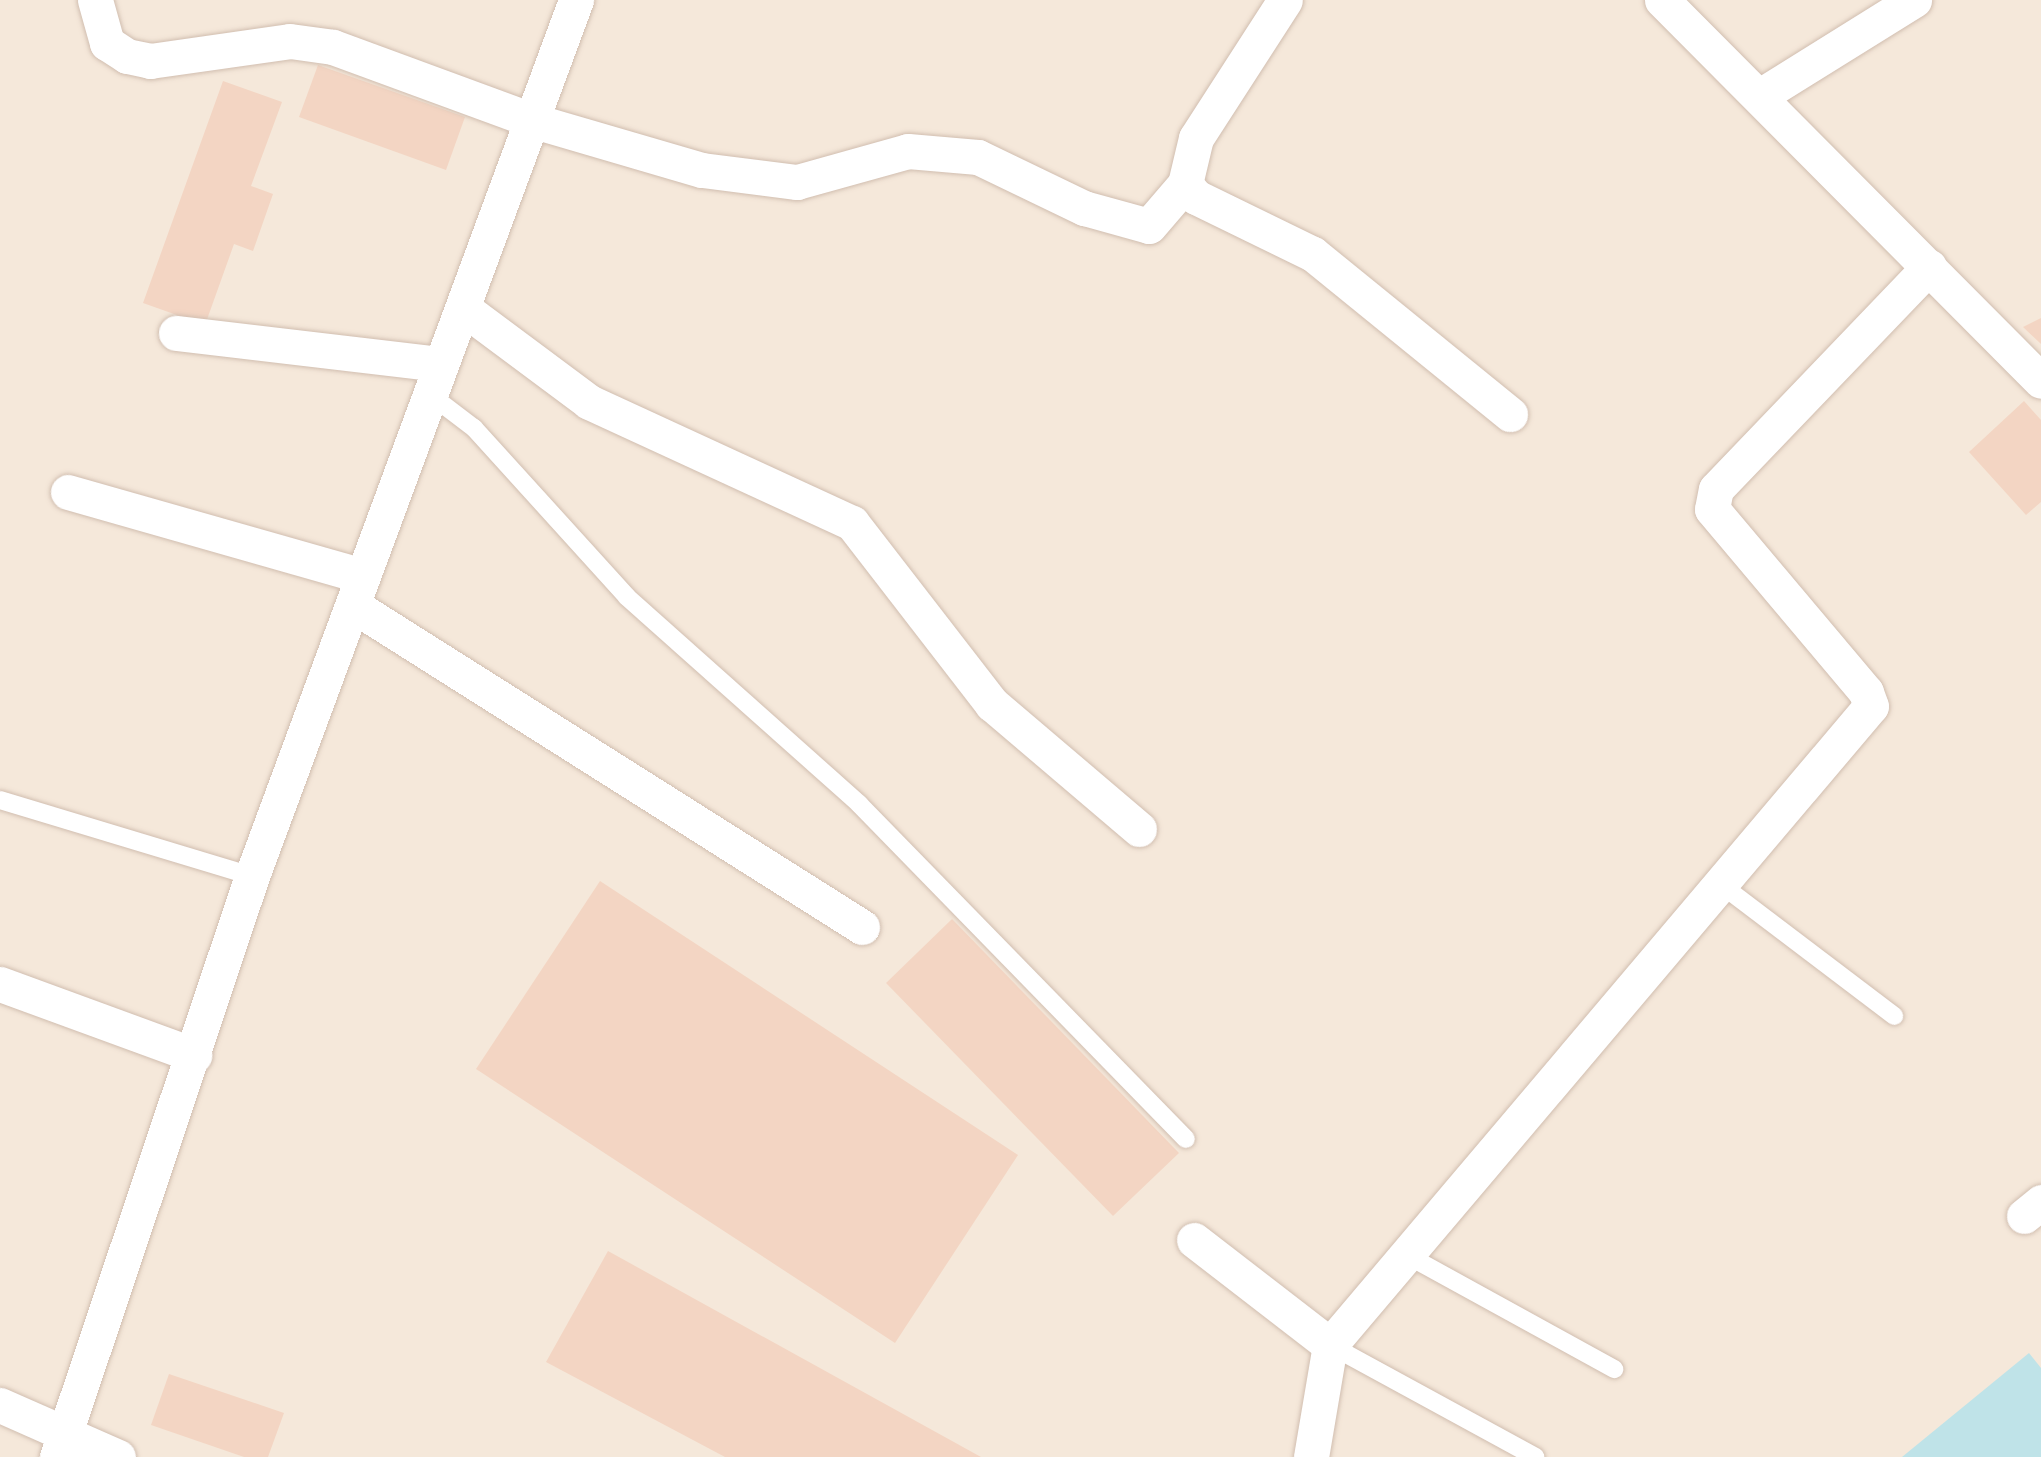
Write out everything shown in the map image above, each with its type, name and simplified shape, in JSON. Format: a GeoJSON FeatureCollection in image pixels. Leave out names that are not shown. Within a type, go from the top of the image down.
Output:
{"type":"FeatureCollection","features":[{"type":"Feature","properties":{"kind":"street"},"geometry":{"type":"LineString","coordinates":[[95,0],[107,43],[127,56],[150,61],[290,40],[333,47],[534,121],[768,184],[797,182],[908,151],[978,157],[1084,208],[1149,226],[1184,184],[1196,138],[1285,0]]}},
{"type":"Feature","properties":{"kind":"street"},"geometry":{"type":"LineString","coordinates":[[61,1445],[252,876],[576,0]]}},
{"type":"Feature","properties":{"kind":"street"},"geometry":{"type":"LineString","coordinates":[[1662,0],[1763,94],[2041,381]]}},
{"type":"Feature","properties":{"kind":"street"},"geometry":{"type":"LineString","coordinates":[[1763,94],[1914,0]]}},
{"type":"Feature","properties":{"kind":"street"},"geometry":{"type":"LineString","coordinates":[[1184,184],[1196,197],[1313,254],[1510,414]]}},
{"type":"Feature","properties":{"kind":"street"},"geometry":{"type":"LineString","coordinates":[[1311,1457],[1330,1345],[1723,886],[1871,706],[1866,692],[1718,521],[1712,508],[1716,489],[1930,268]]}},
{"type":"Feature","properties":{"kind":"street"},"geometry":{"type":"LineString","coordinates":[[463,308],[588,402],[852,524],[992,704],[1139,829]]}},
{"type":"Feature","properties":{"kind":"street"},"geometry":{"type":"LineString","coordinates":[[176,332],[433,378]]}},
{"type":"Feature","properties":{"kind":"street"},"geometry":{"type":"LineString","coordinates":[[68,492],[358,591],[862,927]]}},
{"type":"Feature","properties":{"kind":"street"},"geometry":{"type":"LineString","coordinates":[[0,984],[194,1055]]}},
{"type":"Feature","properties":{"kind":"street"},"geometry":{"type":"LineString","coordinates":[[1194,1240],[1330,1345]]}},
{"type":"Feature","properties":{"kind":"street"},"geometry":{"type":"LineString","coordinates":[[0,1406],[61,1445],[118,1457]]}},
{"type":"Feature","properties":{"kind":"lane"},"geometry":{"type":"LineString","coordinates":[[433,378],[626,597],[859,804],[1186,1138]]}},
{"type":"Feature","properties":{"kind":"lane"},"geometry":{"type":"LineString","coordinates":[[0,800],[252,876]]}},
{"type":"Feature","properties":{"kind":"lane"},"geometry":{"type":"LineString","coordinates":[[1723,886],[1894,1016]]}},
{"type":"Feature","properties":{"kind":"lane"},"geometry":{"type":"LineString","coordinates":[[1404,1254],[1614,1369]]}},
{"type":"Feature","properties":{"kind":"lane"},"geometry":{"type":"LineString","coordinates":[[1330,1345],[1535,1457]]}},
{"type":"Feature","properties":{"kind":"shaded area"},"geometry":{"type":"Polygon","coordinates":[[[0,0],[2041,0],[2041,1457],[0,1457],[0,0]]]}},
{"type":"Feature","properties":{"kind":"water"},"geometry":{"type":"Polygon","coordinates":[[[2029,1353],[2041,1368],[2041,1457],[1902,1457],[2029,1353]]]}},
{"type":"Feature","properties":{"kind":"building"},"geometry":{"type":"Polygon","coordinates":[[[318,65],[465,117],[446,170],[299,117],[318,65]]]}},
{"type":"Feature","properties":{"kind":"building"},"geometry":{"type":"Polygon","coordinates":[[[223,81],[282,102],[251,186],[273,194],[253,251],[234,244],[205,325],[143,303],[223,81]]]}},
{"type":"Feature","properties":{"kind":"building"},"geometry":{"type":"Polygon","coordinates":[[[2041,318],[2041,344],[2023,327],[2041,318]]]}},
{"type":"Feature","properties":{"kind":"building"},"geometry":{"type":"Polygon","coordinates":[[[2024,401],[2041,420],[2041,502],[2026,515],[1969,452],[2024,401]]]}},
{"type":"Feature","properties":{"kind":"building"},"geometry":{"type":"Polygon","coordinates":[[[600,881],[1018,1155],[895,1343],[476,1069],[600,881]]]}},
{"type":"Feature","properties":{"kind":"building"},"geometry":{"type":"Polygon","coordinates":[[[952,919],[1179,1153],[1113,1216],[886,983],[952,919]]]}},
{"type":"Feature","properties":{"kind":"building"},"geometry":{"type":"Polygon","coordinates":[[[608,1251],[981,1457],[725,1457],[546,1362],[608,1251]]]}},
{"type":"Feature","properties":{"kind":"building"},"geometry":{"type":"Polygon","coordinates":[[[169,1374],[284,1413],[268,1457],[244,1457],[151,1425],[169,1374]]]}}]}
